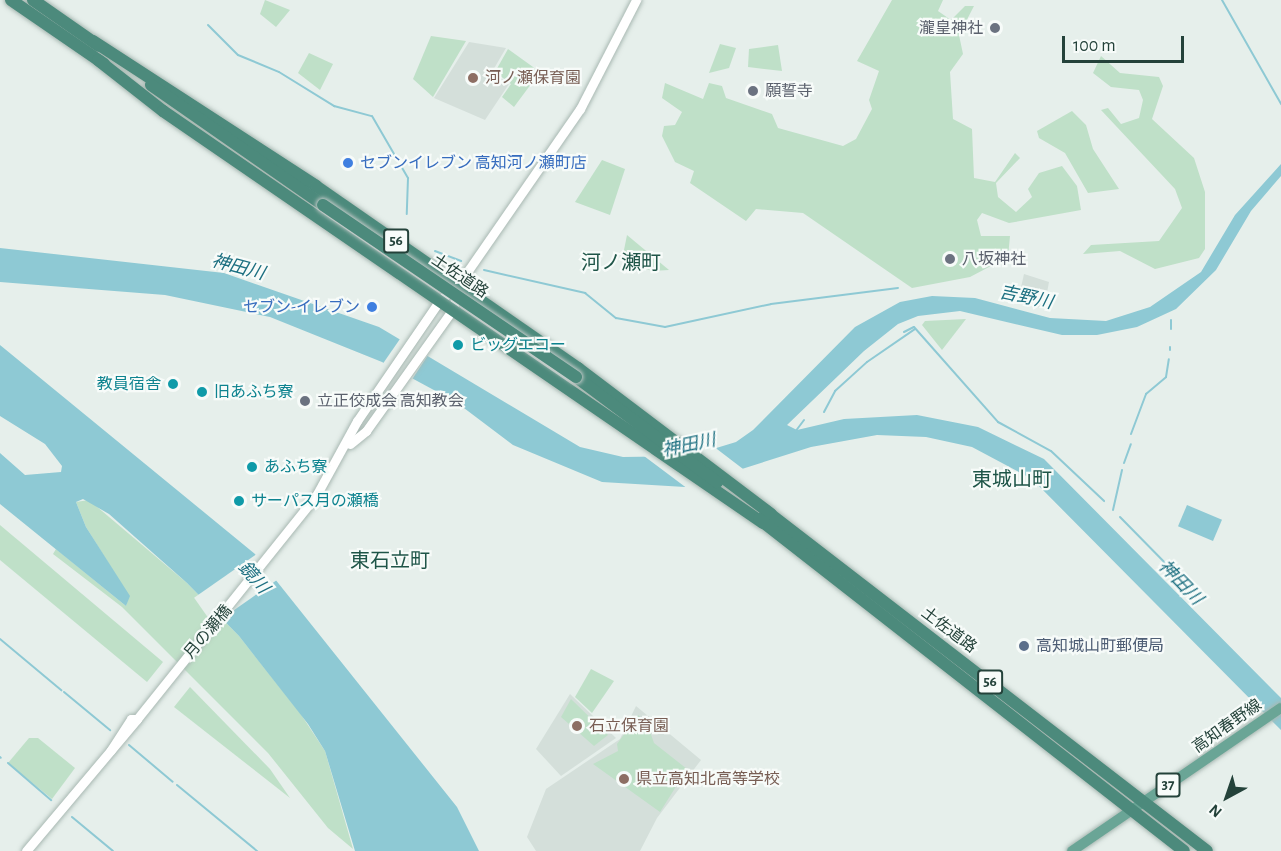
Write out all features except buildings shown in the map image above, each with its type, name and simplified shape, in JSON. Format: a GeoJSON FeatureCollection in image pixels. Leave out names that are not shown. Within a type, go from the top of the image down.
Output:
{"type":"FeatureCollection","features":[{"type":"Feature","properties":{"kind":"highway","name":"土佐道路"},"geometry":{"type":"LineString","coordinates":[[11,0],[98,60],[172,103],[576,377],[767,518],[1207,851]]}},
{"type":"Feature","properties":{"kind":"highway","name":"土佐道路"},"geometry":{"type":"LineString","coordinates":[[33,0],[93,41],[172,103]]}},
{"type":"Feature","properties":{"kind":"highway","name":"56"},"geometry":{"type":"LineString","coordinates":[[93,41],[458,285],[692,451],[721,484]]}},
{"type":"Feature","properties":{"kind":"highway","name":"56"},"geometry":{"type":"LineString","coordinates":[[98,60],[163,111],[658,450],[721,484]]}},
{"type":"Feature","properties":{"kind":"highway","name":"土佐道路"},"geometry":{"type":"LineString","coordinates":[[767,518],[1184,851]]}},
{"type":"Feature","properties":{"kind":"main road","name":"高知春野線"},"geometry":{"type":"LineString","coordinates":[[1072,851],[1281,708]]}},
{"type":"Feature","properties":{"kind":"street"},"geometry":{"type":"LineString","coordinates":[[347,447],[392,370],[440,300],[458,285],[580,109],[636,0]]}},
{"type":"Feature","properties":{"kind":"street"},"geometry":{"type":"LineString","coordinates":[[347,447],[366,431],[403,376],[453,309],[458,285]]}},
{"type":"Feature","properties":{"kind":"street","name":"月の瀬橋"},"geometry":{"type":"LineString","coordinates":[[26,851],[110,751],[130,719],[137,719],[273,555],[347,447]]}},
{"type":"Feature","properties":{"kind":"shaded area","name":"河ノ瀬保育園"},"geometry":{"type":"Polygon","coordinates":[[[469,42],[506,48],[492,72],[509,84],[485,120],[434,98],[469,42]]]}},
{"type":"Feature","properties":{"kind":"shaded area"},"geometry":{"type":"Polygon","coordinates":[[[1024,274],[1049,282],[1044,309],[1018,301],[1024,274]]]}},
{"type":"Feature","properties":{"kind":"shaded area","name":"石立保育園"},"geometry":{"type":"Polygon","coordinates":[[[570,694],[616,738],[561,776],[536,749],[570,694]]]}},
{"type":"Feature","properties":{"kind":"shaded area","name":"県立高知北高等学校"},"geometry":{"type":"Polygon","coordinates":[[[636,706],[701,760],[657,818],[640,851],[536,851],[527,837],[546,789],[620,739],[636,706]]]}},
{"type":"Feature","properties":{"kind":"green space"},"geometry":{"type":"Polygon","coordinates":[[[265,0],[290,10],[276,27],[260,14],[265,0]]]}},
{"type":"Feature","properties":{"kind":"green space"},"geometry":{"type":"Polygon","coordinates":[[[892,0],[943,0],[938,11],[951,20],[965,6],[974,6],[959,35],[963,54],[950,72],[953,119],[972,129],[974,178],[995,182],[1015,153],[1020,158],[996,183],[998,197],[1016,212],[1032,197],[1028,189],[1039,173],[1062,166],[1077,186],[1081,210],[1009,223],[982,213],[977,220],[981,236],[1010,236],[1008,257],[970,277],[912,288],[803,213],[756,209],[746,221],[690,183],[694,171],[675,162],[662,136],[664,126],[675,125],[682,112],[662,98],[665,83],[703,99],[709,83],[722,86],[726,98],[772,114],[778,128],[843,146],[856,139],[872,109],[869,100],[879,71],[857,61],[892,0]]]}},
{"type":"Feature","properties":{"kind":"green space"},"geometry":{"type":"Polygon","coordinates":[[[431,36],[466,41],[433,97],[413,79],[431,36]]]}},
{"type":"Feature","properties":{"kind":"green space"},"geometry":{"type":"Polygon","coordinates":[[[720,44],[736,48],[729,68],[709,73],[720,44]]]}},
{"type":"Feature","properties":{"kind":"green space"},"geometry":{"type":"Polygon","coordinates":[[[778,45],[782,71],[748,67],[749,49],[778,45]]]}},
{"type":"Feature","properties":{"kind":"green space"},"geometry":{"type":"Polygon","coordinates":[[[508,49],[540,72],[514,107],[502,97],[511,84],[495,72],[508,49]]]}},
{"type":"Feature","properties":{"kind":"green space"},"geometry":{"type":"Polygon","coordinates":[[[309,53],[333,64],[320,90],[298,73],[309,53]]]}},
{"type":"Feature","properties":{"kind":"green space"},"geometry":{"type":"Polygon","coordinates":[[[1101,56],[1120,73],[1159,77],[1163,86],[1152,119],[1194,158],[1205,192],[1205,249],[1199,258],[1155,269],[1120,251],[1083,254],[1091,245],[1159,241],[1182,208],[1175,189],[1101,110],[1108,108],[1121,124],[1139,118],[1143,100],[1139,90],[1111,87],[1093,73],[1101,56]]]}},
{"type":"Feature","properties":{"kind":"green space"},"geometry":{"type":"Polygon","coordinates":[[[1072,111],[1086,125],[1093,149],[1119,189],[1088,193],[1065,153],[1039,138],[1037,131],[1072,111]]]}},
{"type":"Feature","properties":{"kind":"green space"},"geometry":{"type":"Polygon","coordinates":[[[602,160],[625,169],[610,215],[575,202],[602,160]]]}},
{"type":"Feature","properties":{"kind":"green space"},"geometry":{"type":"Polygon","coordinates":[[[627,235],[669,270],[652,271],[622,260],[627,235]]]}},
{"type":"Feature","properties":{"kind":"green space"},"geometry":{"type":"Polygon","coordinates":[[[966,319],[942,350],[922,325],[925,321],[966,319]]]}},
{"type":"Feature","properties":{"kind":"green space"},"geometry":{"type":"Polygon","coordinates":[[[89,500],[187,583],[239,636],[300,713],[325,751],[353,849],[328,828],[268,753],[122,607],[53,554],[56,549],[126,606],[129,596],[86,527],[76,502],[89,500]]]}},
{"type":"Feature","properties":{"kind":"green space"},"geometry":{"type":"Polygon","coordinates":[[[0,525],[163,662],[147,682],[0,560],[0,525]]]}},
{"type":"Feature","properties":{"kind":"green space"},"geometry":{"type":"Polygon","coordinates":[[[591,669],[614,681],[592,713],[575,697],[591,669]]]}},
{"type":"Feature","properties":{"kind":"green space"},"geometry":{"type":"Polygon","coordinates":[[[190,687],[270,769],[290,798],[174,707],[190,687]]]}},
{"type":"Feature","properties":{"kind":"green space"},"geometry":{"type":"Polygon","coordinates":[[[571,699],[608,735],[594,746],[561,717],[571,699]]]}},
{"type":"Feature","properties":{"kind":"green space"},"geometry":{"type":"Polygon","coordinates":[[[638,715],[647,723],[654,743],[687,769],[660,812],[593,764],[618,751],[617,744],[638,715]]]}},
{"type":"Feature","properties":{"kind":"green space"},"geometry":{"type":"Polygon","coordinates":[[[29,738],[38,738],[75,768],[52,799],[8,763],[29,738]]]}},
{"type":"Feature","properties":{"kind":"water"},"geometry":{"type":"Polygon","coordinates":[[[1281,164],[1281,176],[1251,211],[1216,270],[1176,309],[1137,327],[1097,335],[1062,335],[960,311],[918,316],[898,324],[864,351],[787,425],[797,430],[844,419],[917,415],[978,427],[1044,459],[1281,698],[1281,730],[1032,479],[972,447],[926,437],[877,435],[811,447],[685,487],[602,482],[513,445],[456,402],[382,362],[270,317],[165,295],[0,282],[0,248],[224,273],[379,327],[580,447],[623,457],[690,456],[736,442],[753,430],[855,327],[900,302],[932,296],[975,298],[1050,318],[1106,321],[1150,307],[1201,272],[1235,215],[1281,164]]]}},
{"type":"Feature","properties":{"kind":"water","name":"鏡川"},"geometry":{"type":"Polygon","coordinates":[[[0,345],[255,554],[457,807],[479,851],[355,851],[325,751],[308,724],[239,636],[187,583],[109,514],[83,499],[76,502],[86,527],[130,596],[126,606],[0,504],[0,453],[25,475],[61,472],[62,466],[45,444],[0,416],[0,345]]]}},
{"type":"Feature","properties":{"kind":"water"},"geometry":{"type":"Polygon","coordinates":[[[1187,505],[1222,520],[1213,541],[1178,526],[1187,505]]]}},
{"type":"Feature","properties":{"kind":"pier"},"geometry":{"type":"Polygon","coordinates":[[[402,336],[430,352],[411,381],[382,365],[402,336]]]}},
{"type":"Feature","properties":{"kind":"pier"},"geometry":{"type":"Polygon","coordinates":[[[713,446],[747,472],[688,489],[640,453],[689,454],[713,446]]]}},
{"type":"Feature","properties":{"kind":"pier"},"geometry":{"type":"Polygon","coordinates":[[[258,553],[277,580],[213,625],[194,598],[258,553]]]}},
{"type":"Feature","properties":{"kind":"waterway"},"geometry":{"type":"LineString","coordinates":[[1222,0],[1281,104]]}},
{"type":"Feature","properties":{"kind":"waterway"},"geometry":{"type":"LineString","coordinates":[[208,25],[238,55],[279,72],[334,106],[372,116],[408,178],[407,214]]}},
{"type":"Feature","properties":{"kind":"waterway"},"geometry":{"type":"LineString","coordinates":[[435,251],[461,261]]}},
{"type":"Feature","properties":{"kind":"waterway"},"geometry":{"type":"LineString","coordinates":[[484,270],[585,293],[616,318],[665,327],[771,304],[898,288]]}},
{"type":"Feature","properties":{"kind":"waterway"},"geometry":{"type":"LineString","coordinates":[[1171,320],[1171,329]]}},
{"type":"Feature","properties":{"kind":"waterway"},"geometry":{"type":"LineString","coordinates":[[904,332],[914,327],[998,422],[1051,451],[1104,501]]}},
{"type":"Feature","properties":{"kind":"waterway"},"geometry":{"type":"LineString","coordinates":[[824,412],[835,391],[867,362],[915,329]]}},
{"type":"Feature","properties":{"kind":"waterway"},"geometry":{"type":"LineString","coordinates":[[1131,434],[1146,394],[1166,377],[1169,359]]}},
{"type":"Feature","properties":{"kind":"waterway"},"geometry":{"type":"LineString","coordinates":[[795,432],[804,420]]}},
{"type":"Feature","properties":{"kind":"waterway"},"geometry":{"type":"LineString","coordinates":[[1124,463],[1131,444]]}},
{"type":"Feature","properties":{"kind":"waterway"},"geometry":{"type":"LineString","coordinates":[[1113,510],[1122,470]]}},
{"type":"Feature","properties":{"kind":"waterway","name":"神田川"},"geometry":{"type":"LineString","coordinates":[[1120,517],[1177,575]]}},
{"type":"Feature","properties":{"kind":"waterway"},"geometry":{"type":"LineString","coordinates":[[0,639],[61,690]]}},
{"type":"Feature","properties":{"kind":"waterway"},"geometry":{"type":"LineString","coordinates":[[64,692],[110,730]]}},
{"type":"Feature","properties":{"kind":"waterway"},"geometry":{"type":"LineString","coordinates":[[129,745],[173,782]]}},
{"type":"Feature","properties":{"kind":"waterway"},"geometry":{"type":"LineString","coordinates":[[8,763],[51,800]]}},
{"type":"Feature","properties":{"kind":"waterway"},"geometry":{"type":"LineString","coordinates":[[177,785],[257,851]]}},
{"type":"Feature","properties":{"kind":"waterway"},"geometry":{"type":"LineString","coordinates":[[72,817],[113,851]]}},
{"type":"Feature","properties":{"kind":"place","name":"瀧皇神社"},"geometry":{"type":"Point","coordinates":[995,28]}},
{"type":"Feature","properties":{"kind":"place","name":"河ノ瀬保育園"},"geometry":{"type":"Point","coordinates":[473,78]}},
{"type":"Feature","properties":{"kind":"place","name":"願誓寺"},"geometry":{"type":"Point","coordinates":[753,91]}},
{"type":"Feature","properties":{"kind":"place","name":"セブンイレブン 高知河ノ瀬町店"},"geometry":{"type":"Point","coordinates":[348,163]}},
{"type":"Feature","properties":{"kind":"place","name":"八坂神社"},"geometry":{"type":"Point","coordinates":[950,259]}},
{"type":"Feature","properties":{"kind":"place","name":"セブン-イレブン"},"geometry":{"type":"Point","coordinates":[372,307]}},
{"type":"Feature","properties":{"kind":"place","name":"ビッグエコー"},"geometry":{"type":"Point","coordinates":[458,345]}},
{"type":"Feature","properties":{"kind":"place","name":"教員宿舎"},"geometry":{"type":"Point","coordinates":[173,384]}},
{"type":"Feature","properties":{"kind":"place","name":"旧あふち寮"},"geometry":{"type":"Point","coordinates":[202,392]}},
{"type":"Feature","properties":{"kind":"place","name":"立正佼成会 高知教会"},"geometry":{"type":"Point","coordinates":[305,401]}},
{"type":"Feature","properties":{"kind":"place","name":"あふち寮"},"geometry":{"type":"Point","coordinates":[252,467]}},
{"type":"Feature","properties":{"kind":"place","name":"サーパス月の瀬橋"},"geometry":{"type":"Point","coordinates":[239,501]}},
{"type":"Feature","properties":{"kind":"place","name":"高知城山町郵便局"},"geometry":{"type":"Point","coordinates":[1024,646]}},
{"type":"Feature","properties":{"kind":"place","name":"石立保育園"},"geometry":{"type":"Point","coordinates":[577,726]}},
{"type":"Feature","properties":{"kind":"place","name":"県立高知北高等学校"},"geometry":{"type":"Point","coordinates":[624,779]}},
{"type":"Feature","properties":{"kind":"district","name":"河ノ瀬町"},"geometry":{"type":"Point","coordinates":[621,263]}},
{"type":"Feature","properties":{"kind":"district","name":"東城山町"},"geometry":{"type":"Point","coordinates":[1012,480]}},
{"type":"Feature","properties":{"kind":"district","name":"東石立町"},"geometry":{"type":"Point","coordinates":[390,561]}},
{"type":"Feature","properties":{"kind":"water label","name":"吉野川"},"geometry":{"type":"Point","coordinates":[1026,298]}}]}
